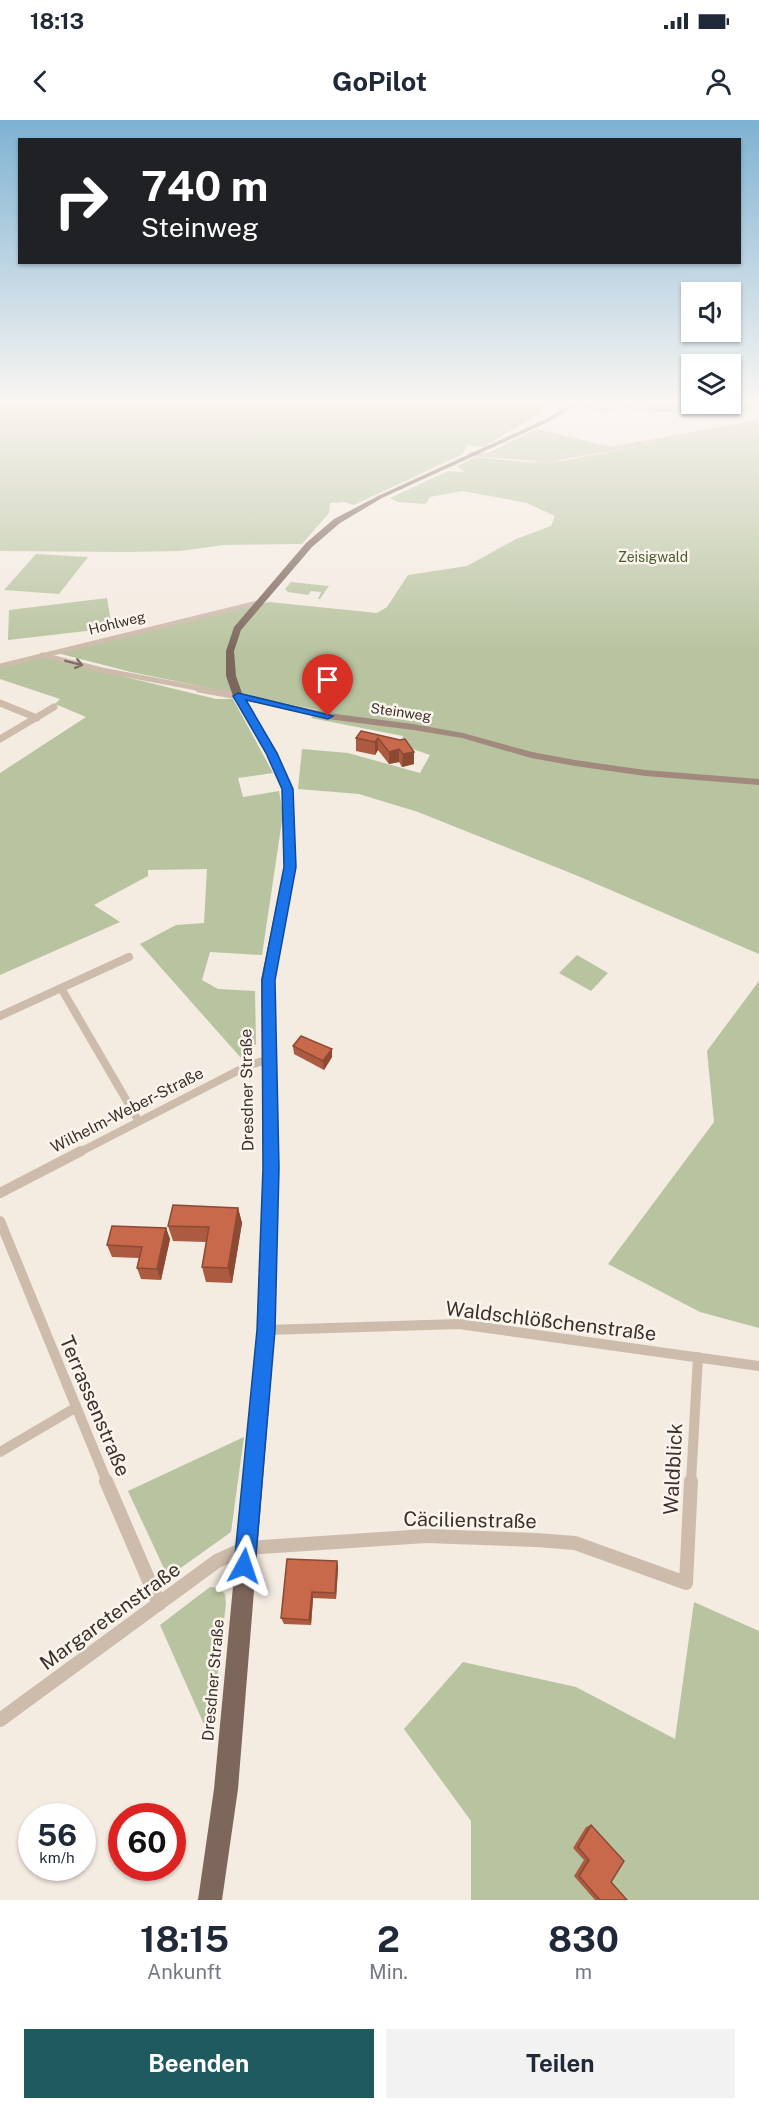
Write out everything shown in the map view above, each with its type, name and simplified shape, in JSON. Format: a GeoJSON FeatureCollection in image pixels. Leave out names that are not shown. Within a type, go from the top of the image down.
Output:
{"type":"FeatureCollection","features":[{"type":"Feature","properties":{"kind":"main road","name":"Dresdner Straße"},"geometry":{"type":"LineString","coordinates":[[210,1900],[226,1789],[266,1330],[271,1168],[268,980],[290,867],[287,789],[272,753],[238,696],[231,676],[230,651],[237,629],[309,545],[338,521],[402,486]]}},
{"type":"Feature","properties":{"kind":"street","name":"Hohlweg"},"geometry":{"type":"LineString","coordinates":[[0,666],[40,654],[261,602]]}},
{"type":"Feature","properties":{"kind":"street"},"geometry":{"type":"LineString","coordinates":[[241,605],[250,614]]}},
{"type":"Feature","properties":{"kind":"street","name":"Steinweg"},"geometry":{"type":"LineString","coordinates":[[40,654],[109,671],[328,716],[413,726],[463,736],[531,755],[575,763],[645,774],[759,782]]}},
{"type":"Feature","properties":{"kind":"street"},"geometry":{"type":"LineString","coordinates":[[0,703],[37,718]]}},
{"type":"Feature","properties":{"kind":"street"},"geometry":{"type":"LineString","coordinates":[[0,739],[54,707]]}},
{"type":"Feature","properties":{"kind":"street"},"geometry":{"type":"LineString","coordinates":[[0,1016],[129,957]]}},
{"type":"Feature","properties":{"kind":"street"},"geometry":{"type":"LineString","coordinates":[[61,988],[138,1120]]}},
{"type":"Feature","properties":{"kind":"street","name":"Wilhelm-Weber-Straße"},"geometry":{"type":"LineString","coordinates":[[0,1192],[138,1120],[247,1066],[268,1059]]}},
{"type":"Feature","properties":{"kind":"street","name":"Terrassenstraße"},"geometry":{"type":"LineString","coordinates":[[0,1221],[75,1408],[159,1604]]}},
{"type":"Feature","properties":{"kind":"street","name":"Waldschlößchenstraße"},"geometry":{"type":"LineString","coordinates":[[266,1330],[459,1324],[759,1366]]}},
{"type":"Feature","properties":{"kind":"street","name":"Waldblick"},"geometry":{"type":"LineString","coordinates":[[687,1583],[698,1357]]}},
{"type":"Feature","properties":{"kind":"street"},"geometry":{"type":"LineString","coordinates":[[0,1452],[75,1408]]}},
{"type":"Feature","properties":{"kind":"street","name":"Cäcilienstraße"},"geometry":{"type":"LineString","coordinates":[[246,1548],[426,1536],[574,1543],[687,1583]]}},
{"type":"Feature","properties":{"kind":"street","name":"Margaretenstraße"},"geometry":{"type":"LineString","coordinates":[[0,1720],[217,1561],[246,1548]]}},
{"type":"Feature","properties":{"kind":"green space"},"geometry":{"type":"Polygon","coordinates":[[[0,486],[394,486],[354,505],[344,502],[330,503],[329,513],[302,544],[224,545],[180,551],[0,551],[0,486]]]}},
{"type":"Feature","properties":{"kind":"green space","name":"Zeisigwald"},"geometry":{"type":"Polygon","coordinates":[[[416,486],[759,486],[759,954],[578,876],[418,812],[359,794],[298,789],[302,749],[348,753],[420,773],[430,755],[401,745],[403,736],[311,718],[318,710],[131,672],[57,653],[269,602],[377,613],[387,607],[408,575],[467,566],[516,539],[551,526],[555,516],[527,503],[462,491],[430,497],[426,504],[398,502],[390,498],[416,486]]]}},
{"type":"Feature","properties":{"kind":"green space"},"geometry":{"type":"Polygon","coordinates":[[[36,554],[88,557],[59,594],[4,590],[36,554]]]}},
{"type":"Feature","properties":{"kind":"green space"},"geometry":{"type":"Polygon","coordinates":[[[291,582],[329,586],[318,599],[321,592],[311,591],[308,595],[288,592],[285,589],[291,582]]]}},
{"type":"Feature","properties":{"kind":"green space"},"geometry":{"type":"Polygon","coordinates":[[[107,598],[112,628],[8,640],[9,610],[107,598]]]}},
{"type":"Feature","properties":{"kind":"green space"},"geometry":{"type":"Polygon","coordinates":[[[39,656],[216,699],[233,699],[273,773],[238,778],[243,797],[279,791],[283,814],[262,955],[210,952],[202,980],[218,989],[255,991],[256,1044],[241,1058],[140,944],[176,925],[204,923],[207,869],[148,870],[148,876],[94,905],[120,922],[0,975],[0,773],[86,717],[55,704],[60,699],[0,679],[0,667],[39,656]]]}},
{"type":"Feature","properties":{"kind":"green space"},"geometry":{"type":"Polygon","coordinates":[[[577,955],[608,973],[591,991],[559,973],[577,955]]]}},
{"type":"Feature","properties":{"kind":"green space"},"geometry":{"type":"Polygon","coordinates":[[[759,981],[759,1328],[700,1312],[608,1264],[714,1122],[707,1051],[759,981]]]}},
{"type":"Feature","properties":{"kind":"green space"},"geometry":{"type":"Polygon","coordinates":[[[244,1437],[231,1532],[168,1577],[128,1491],[244,1437]]]}},
{"type":"Feature","properties":{"kind":"green space"},"geometry":{"type":"Polygon","coordinates":[[[210,1587],[218,1588],[225,1594],[226,1604],[210,1738],[160,1625],[210,1587]]]}},
{"type":"Feature","properties":{"kind":"green space"},"geometry":{"type":"Polygon","coordinates":[[[694,1602],[759,1631],[759,1900],[471,1900],[471,1821],[404,1729],[463,1662],[576,1687],[675,1739],[694,1602]]]}},
{"type":"Feature","properties":{"kind":"building"},"geometry":{"type":"Polygon","coordinates":[[[361,731],[400,740],[405,739],[414,752],[403,754],[399,749],[389,752],[378,738],[375,742],[356,738],[361,731]]]}},
{"type":"Feature","properties":{"kind":"building"},"geometry":{"type":"Polygon","coordinates":[[[301,1036],[332,1049],[323,1061],[293,1046],[301,1036]]]}},
{"type":"Feature","properties":{"kind":"building"},"geometry":{"type":"Polygon","coordinates":[[[173,1205],[238,1208],[228,1268],[202,1267],[209,1227],[168,1226],[173,1205]]]}},
{"type":"Feature","properties":{"kind":"building"},"geometry":{"type":"Polygon","coordinates":[[[112,1226],[166,1228],[157,1269],[137,1268],[142,1247],[107,1245],[112,1226]]]}},
{"type":"Feature","properties":{"kind":"building"},"geometry":{"type":"Polygon","coordinates":[[[287,1559],[337,1561],[335,1593],[312,1592],[309,1620],[281,1618],[287,1559]]]}},
{"type":"Feature","properties":{"kind":"building"},"geometry":{"type":"Polygon","coordinates":[[[591,1825],[624,1861],[611,1882],[627,1900],[600,1900],[579,1876],[589,1860],[578,1847],[591,1825]]]}},
{"type":"Feature","properties":{"kind":"route"},"geometry":{"type":"LineString","coordinates":[[244,1566],[266,1330],[271,1168],[268,980],[290,867],[287,789],[272,753],[238,696],[328,716]]}}]}
